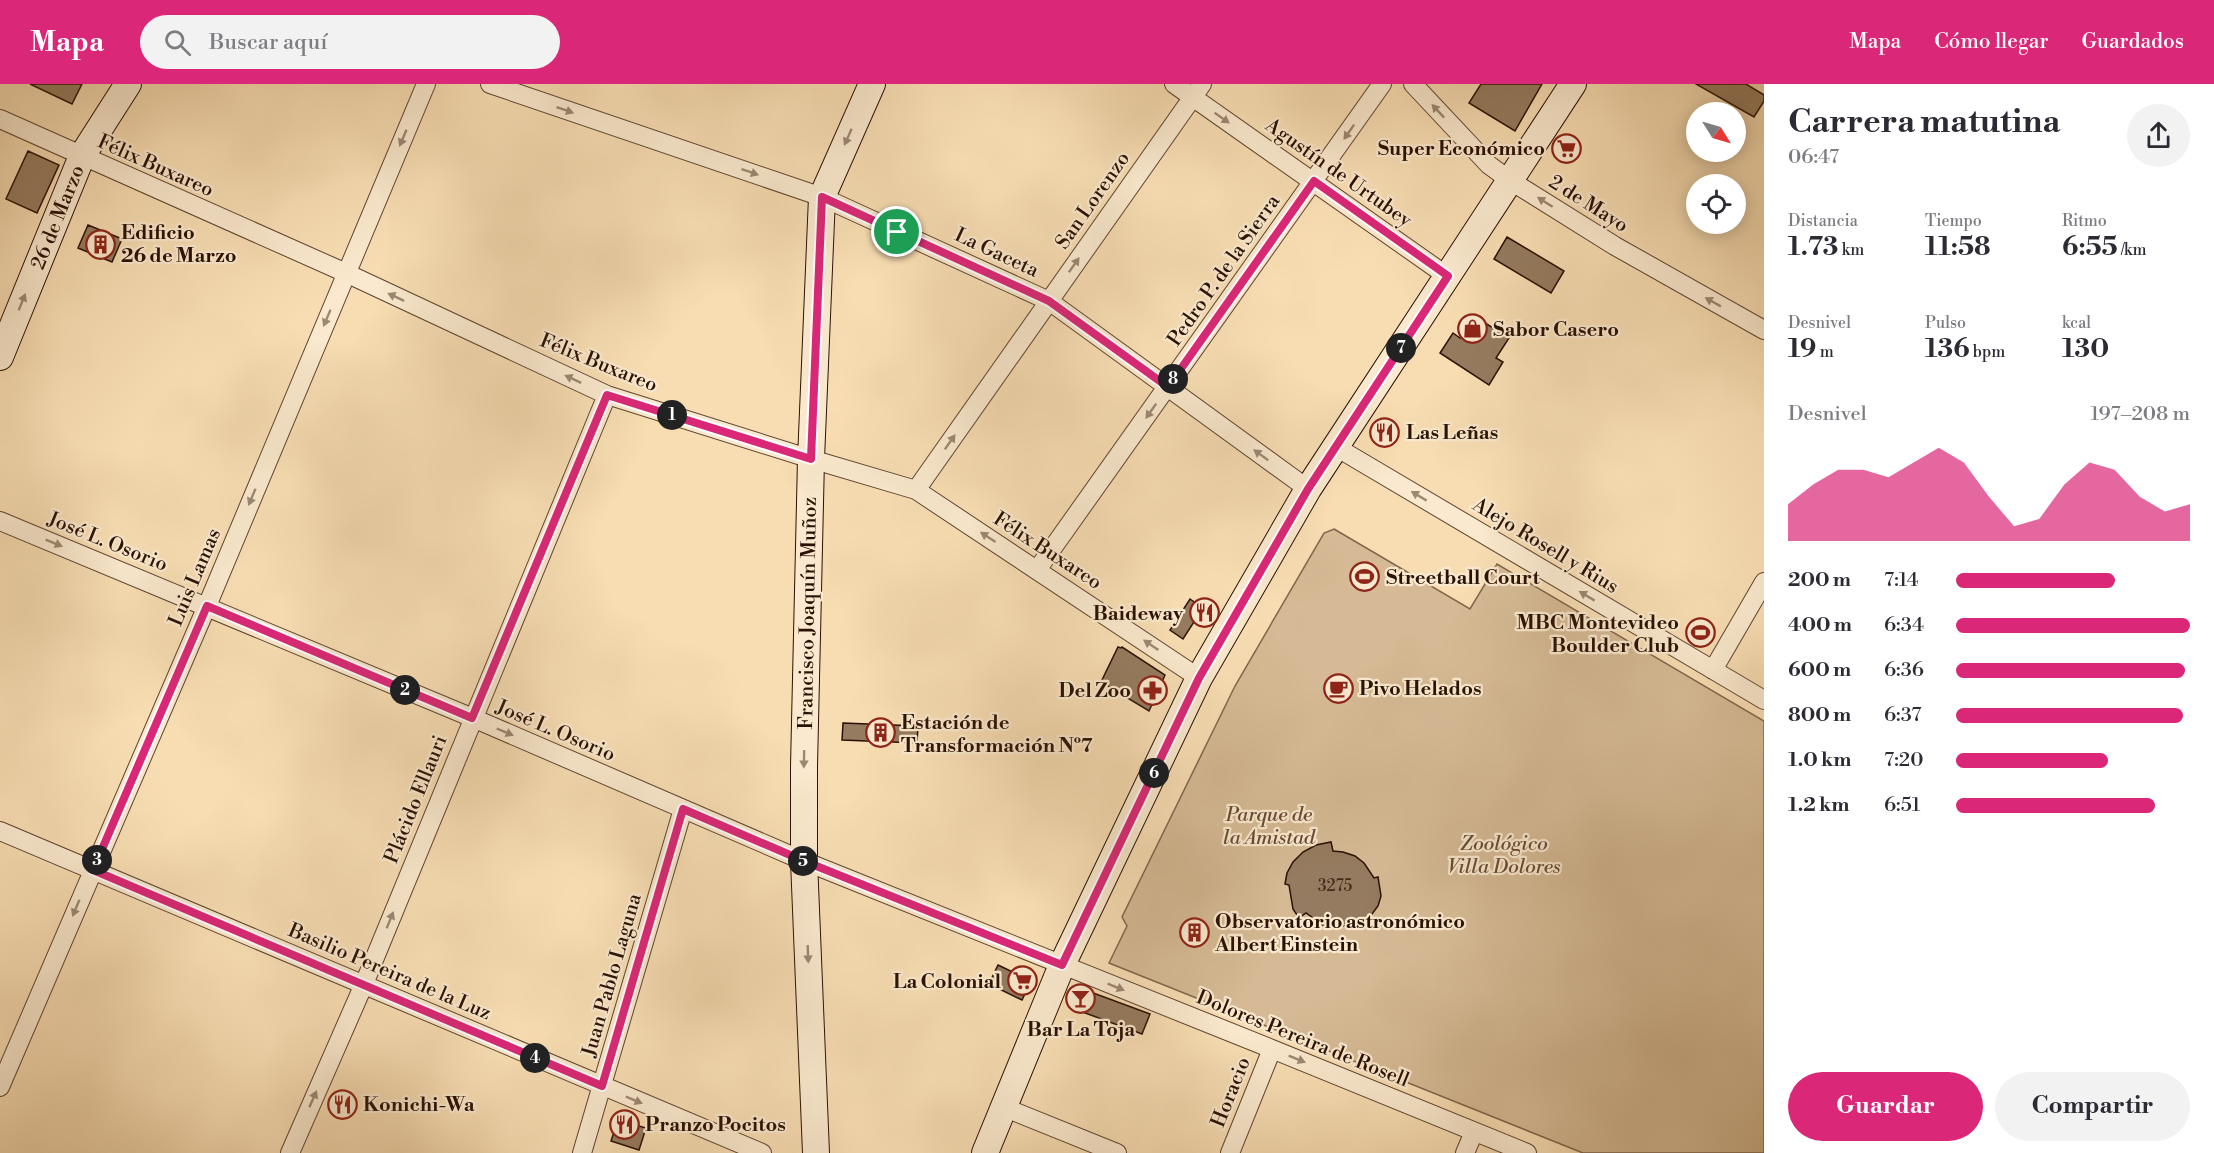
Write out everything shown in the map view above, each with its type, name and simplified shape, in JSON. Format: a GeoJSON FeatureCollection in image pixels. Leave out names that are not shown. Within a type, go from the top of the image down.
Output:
{"type":"FeatureCollection","features":[{"type":"Feature","properties":{"kind":"street","name":"26 de Marzo"},"geometry":{"type":"LineString","coordinates":[[0,357],[81,156],[128,84]]}},
{"type":"Feature","properties":{"kind":"street","name":"Luis Lamas"},"geometry":{"type":"LineString","coordinates":[[0,1087],[207,606],[426,84]]}},
{"type":"Feature","properties":{"kind":"street","name":"La Gaceta"},"geometry":{"type":"LineString","coordinates":[[490,84],[822,197],[1049,301],[1308,489]]}},
{"type":"Feature","properties":{"kind":"street","name":"Francisco Joaquín Muñoz"},"geometry":{"type":"LineString","coordinates":[[816,1153],[804,861],[804,767],[811,459],[822,197],[872,84]]}},
{"type":"Feature","properties":{"kind":"street","name":"Agustín de Urtubey"},"geometry":{"type":"LineString","coordinates":[[1174,84],[1198,91],[1314,181],[1448,276]]}},
{"type":"Feature","properties":{"kind":"street","name":"Pedro P. de la Sierra"},"geometry":{"type":"LineString","coordinates":[[1037,570],[1382,84]]}},
{"type":"Feature","properties":{"kind":"street","name":"2 de Mayo"},"geometry":{"type":"LineString","coordinates":[[1413,84],[1489,165],[1510,181],[1615,246],[1764,330]]}},
{"type":"Feature","properties":{"kind":"street"},"geometry":{"type":"LineString","coordinates":[[985,1153],[1062,965],[1199,678],[1308,489],[1573,84]]}},
{"type":"Feature","properties":{"kind":"street","name":"San Lorenzo"},"geometry":{"type":"LineString","coordinates":[[916,490],[1198,91]]}},
{"type":"Feature","properties":{"kind":"street","name":"Félix Buxareo"},"geometry":{"type":"LineString","coordinates":[[0,119],[346,273],[607,395],[916,490],[1199,678]]}},
{"type":"Feature","properties":{"kind":"street","name":"Plácido Ellauri"},"geometry":{"type":"LineString","coordinates":[[290,1153],[364,984],[607,395]]}},
{"type":"Feature","properties":{"kind":"street","name":"Alejo Rosell y Rius"},"geometry":{"type":"LineString","coordinates":[[1336,447],[1764,700]]}},
{"type":"Feature","properties":{"kind":"street","name":"José L. Osorio"},"geometry":{"type":"LineString","coordinates":[[0,521],[472,718],[804,861],[1062,965]]}},
{"type":"Feature","properties":{"kind":"street"},"geometry":{"type":"LineString","coordinates":[[1713,670],[1764,582]]}},
{"type":"Feature","properties":{"kind":"street","name":"Juan Pablo Laguna"},"geometry":{"type":"LineString","coordinates":[[582,1153],[683,809]]}},
{"type":"Feature","properties":{"kind":"street","name":"Basilio Pereira de la Luz"},"geometry":{"type":"LineString","coordinates":[[0,831],[762,1153]]}},
{"type":"Feature","properties":{"kind":"street","name":"Dolores Pereira de Rosell"},"geometry":{"type":"LineString","coordinates":[[1062,965],[1527,1153]]}},
{"type":"Feature","properties":{"kind":"street","name":"Horacio"},"geometry":{"type":"LineString","coordinates":[[1230,1153],[1272,1049]]}},
{"type":"Feature","properties":{"kind":"street"},"geometry":{"type":"LineString","coordinates":[[1003,1107],[1117,1153]]}},
{"type":"Feature","properties":{"kind":"street"},"geometry":{"type":"LineString","coordinates":[[1465,1153],[1474,1132]]}},
{"type":"Feature","properties":{"kind":"green space","name":"Zoológico Villa Dolores"},"geometry":{"type":"Polygon","coordinates":[[[1334,529],[1470,609],[1497,564],[1764,721],[1764,1153],[1583,1153],[1109,963],[1127,926],[1122,917],[1235,686],[1324,533],[1334,529]]]}},
{"type":"Feature","properties":{"kind":"building"},"geometry":{"type":"Polygon","coordinates":[[[30,84],[82,84],[72,104],[30,84]]]}},
{"type":"Feature","properties":{"kind":"building"},"geometry":{"type":"Polygon","coordinates":[[[1481,84],[1542,84],[1515,131],[1469,103],[1481,84]]]}},
{"type":"Feature","properties":{"kind":"building"},"geometry":{"type":"Polygon","coordinates":[[[1696,84],[1746,84],[1764,95],[1764,101],[1754,117],[1746,112],[1746,102],[1728,102],[1696,84]]]}},
{"type":"Feature","properties":{"kind":"building"},"geometry":{"type":"Polygon","coordinates":[[[28,151],[59,165],[37,213],[6,199],[28,151]]]}},
{"type":"Feature","properties":{"kind":"building","name":"Edificio 26 de Marzo"},"geometry":{"type":"Polygon","coordinates":[[[88,225],[122,239],[112,262],[78,248],[88,225]]]}},
{"type":"Feature","properties":{"kind":"building"},"geometry":{"type":"Polygon","coordinates":[[[1507,237],[1564,271],[1551,293],[1494,259],[1507,237]]]}},
{"type":"Feature","properties":{"kind":"building"},"geometry":{"type":"Polygon","coordinates":[[[1474,316],[1509,338],[1496,358],[1503,362],[1489,385],[1440,353],[1453,333],[1460,338],[1474,316]]]}},
{"type":"Feature","properties":{"kind":"building"},"geometry":{"type":"Polygon","coordinates":[[[1190,599],[1203,608],[1183,639],[1170,630],[1190,599]]]}},
{"type":"Feature","properties":{"kind":"building"},"geometry":{"type":"Polygon","coordinates":[[[1118,647],[1122,647],[1165,675],[1149,711],[1101,682],[1118,647]]]}},
{"type":"Feature","properties":{"kind":"building","name":"Estación de Transformación Nº7"},"geometry":{"type":"Polygon","coordinates":[[[843,723],[918,726],[917,743],[842,740],[843,723]]]}},
{"type":"Feature","properties":{"kind":"building"},"geometry":{"type":"Polygon","coordinates":[[[1331,842],[1333,851],[1355,856],[1364,863],[1374,878],[1378,877],[1381,896],[1378,906],[1366,922],[1357,928],[1355,924],[1324,926],[1306,913],[1299,918],[1293,909],[1289,885],[1285,884],[1287,873],[1293,862],[1303,852],[1316,845],[1331,842]]]}},
{"type":"Feature","properties":{"kind":"building"},"geometry":{"type":"Polygon","coordinates":[[[998,965],[1031,981],[1022,1000],[989,984],[998,965]]]}},
{"type":"Feature","properties":{"kind":"building"},"geometry":{"type":"Polygon","coordinates":[[[1077,987],[1150,1014],[1142,1034],[1069,1007],[1077,987]]]}},
{"type":"Feature","properties":{"kind":"building"},"geometry":{"type":"Polygon","coordinates":[[[618,1120],[646,1128],[639,1150],[611,1141],[618,1120]]]}},
{"type":"Feature","properties":{"kind":"place","name":"Super Económico"},"geometry":{"type":"Point","coordinates":[1566,148]}},
{"type":"Feature","properties":{"kind":"place","name":"Edificio 26 de Marzo"},"geometry":{"type":"Point","coordinates":[100,244]}},
{"type":"Feature","properties":{"kind":"place","name":"Sabor Casero"},"geometry":{"type":"Point","coordinates":[1472,329]}},
{"type":"Feature","properties":{"kind":"place","name":"Las Leñas"},"geometry":{"type":"Point","coordinates":[1385,432]}},
{"type":"Feature","properties":{"kind":"place","name":"Streetball Court"},"geometry":{"type":"Point","coordinates":[1365,577]}},
{"type":"Feature","properties":{"kind":"place","name":"Baideway"},"geometry":{"type":"Point","coordinates":[1204,613]}},
{"type":"Feature","properties":{"kind":"place","name":"MBC Montevideo Boulder Club"},"geometry":{"type":"Point","coordinates":[1700,633]}},
{"type":"Feature","properties":{"kind":"place","name":"Pivo Helados"},"geometry":{"type":"Point","coordinates":[1338,688]}},
{"type":"Feature","properties":{"kind":"place","name":"Del Zoo"},"geometry":{"type":"Point","coordinates":[1152,690]}},
{"type":"Feature","properties":{"kind":"place","name":"Estación de Transformación Nº7"},"geometry":{"type":"Point","coordinates":[880,733]}},
{"type":"Feature","properties":{"kind":"place","name":"Observatorio astronómico Albert Einstein"},"geometry":{"type":"Point","coordinates":[1194,932]}},
{"type":"Feature","properties":{"kind":"place","name":"La Colonial"},"geometry":{"type":"Point","coordinates":[1022,981]}},
{"type":"Feature","properties":{"kind":"place","name":"Bar La Toja"},"geometry":{"type":"Point","coordinates":[1081,998]}},
{"type":"Feature","properties":{"kind":"place","name":"Konichi-Wa"},"geometry":{"type":"Point","coordinates":[342,1104]}},
{"type":"Feature","properties":{"kind":"place","name":"Pranzo Pocitos"},"geometry":{"type":"Point","coordinates":[624,1124]}},
{"type":"Feature","properties":{"kind":"route"},"geometry":{"type":"LineString","coordinates":[[1314,181],[1448,276],[1308,489],[1199,678],[1062,965],[804,861],[683,809],[602,1086],[93,870],[207,606],[472,718],[607,395],[811,459],[822,197],[897,232],[1049,301],[1168,387],[1314,181]]}},
{"type":"Feature","properties":{"kind":"park label","name":"Parque de la Amistad"},"geometry":{"type":"Point","coordinates":[1269,826]}}]}
